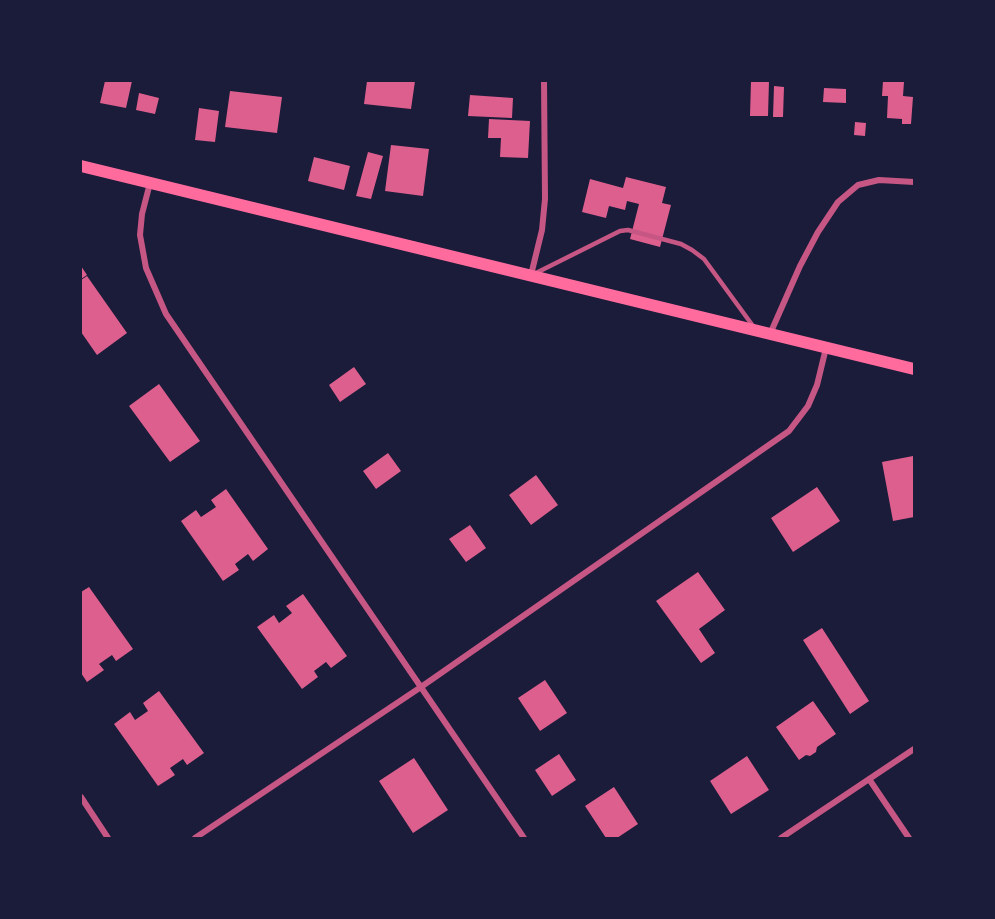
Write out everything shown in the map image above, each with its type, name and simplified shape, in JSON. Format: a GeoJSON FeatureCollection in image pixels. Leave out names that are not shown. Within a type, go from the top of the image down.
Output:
{"type":"FeatureCollection","features":[{"type":"Feature","properties":{"kind":"main road"},"geometry":{"type":"LineString","coordinates":[[81,166],[914,369]]}},
{"type":"Feature","properties":{"kind":"street"},"geometry":{"type":"LineString","coordinates":[[531,275],[542,230],[545,199],[544,81]]}},
{"type":"Feature","properties":{"kind":"street"},"geometry":{"type":"LineString","coordinates":[[770,334],[800,266],[818,232],[838,202],[858,185],[879,180],[914,182]]}},
{"type":"Feature","properties":{"kind":"street"},"geometry":{"type":"LineString","coordinates":[[150,183],[142,214],[140,235],[146,268],[166,314],[524,838]]}},
{"type":"Feature","properties":{"kind":"street"},"geometry":{"type":"LineString","coordinates":[[195,838],[421,687],[789,431],[808,406],[817,385],[826,348]]}},
{"type":"Feature","properties":{"kind":"street"},"geometry":{"type":"LineString","coordinates":[[781,838],[914,749]]}},
{"type":"Feature","properties":{"kind":"street"},"geometry":{"type":"LineString","coordinates":[[869,779],[909,838]]}},
{"type":"Feature","properties":{"kind":"street"},"geometry":{"type":"LineString","coordinates":[[81,797],[108,838]]}},
{"type":"Feature","properties":{"kind":"lane"},"geometry":{"type":"LineString","coordinates":[[531,275],[620,231],[628,230],[681,244],[692,250],[704,260],[756,331]]}},
{"type":"Feature","properties":{"kind":"building"},"geometry":{"type":"Polygon","coordinates":[[[105,81],[132,81],[126,108],[100,103],[105,81]]]}},
{"type":"Feature","properties":{"kind":"building"},"geometry":{"type":"Polygon","coordinates":[[[367,81],[415,81],[411,109],[364,104],[367,81]]]}},
{"type":"Feature","properties":{"kind":"building"},"geometry":{"type":"Polygon","coordinates":[[[751,81],[769,81],[768,116],[750,116],[751,81]]]}},
{"type":"Feature","properties":{"kind":"building"},"geometry":{"type":"Polygon","coordinates":[[[883,81],[904,82],[903,96],[913,97],[911,124],[902,124],[902,119],[887,118],[888,96],[882,96],[883,81]]]}},
{"type":"Feature","properties":{"kind":"building"},"geometry":{"type":"Polygon","coordinates":[[[774,86],[784,87],[783,117],[773,117],[774,86]]]}},
{"type":"Feature","properties":{"kind":"building"},"geometry":{"type":"Polygon","coordinates":[[[824,88],[846,89],[846,103],[823,102],[824,88]]]}},
{"type":"Feature","properties":{"kind":"building"},"geometry":{"type":"Polygon","coordinates":[[[230,91],[282,97],[277,133],[225,127],[230,91]]]}},
{"type":"Feature","properties":{"kind":"building"},"geometry":{"type":"Polygon","coordinates":[[[139,93],[159,98],[155,114],[136,110],[139,93]]]}},
{"type":"Feature","properties":{"kind":"building"},"geometry":{"type":"Polygon","coordinates":[[[470,95],[513,98],[512,118],[468,116],[470,95]]]}},
{"type":"Feature","properties":{"kind":"building"},"geometry":{"type":"Polygon","coordinates":[[[199,108],[219,111],[215,142],[195,140],[199,108]]]}},
{"type":"Feature","properties":{"kind":"building"},"geometry":{"type":"Polygon","coordinates":[[[489,119],[530,121],[528,158],[500,157],[501,138],[488,138],[489,119]]]}},
{"type":"Feature","properties":{"kind":"building"},"geometry":{"type":"Polygon","coordinates":[[[855,122],[866,123],[865,136],[854,135],[855,122]]]}},
{"type":"Feature","properties":{"kind":"building"},"geometry":{"type":"Polygon","coordinates":[[[391,145],[429,149],[423,196],[385,191],[391,145]]]}},
{"type":"Feature","properties":{"kind":"building"},"geometry":{"type":"Polygon","coordinates":[[[368,152],[383,156],[371,199],[356,196],[368,152]]]}},
{"type":"Feature","properties":{"kind":"building"},"geometry":{"type":"Polygon","coordinates":[[[314,157],[350,166],[344,190],[308,181],[314,157]]]}},
{"type":"Feature","properties":{"kind":"building"},"geometry":{"type":"Polygon","coordinates":[[[626,177],[666,187],[662,203],[671,205],[660,247],[630,239],[639,204],[627,201],[625,210],[609,206],[606,218],[582,212],[590,179],[623,188],[626,177]]]}},
{"type":"Feature","properties":{"kind":"building"},"geometry":{"type":"Polygon","coordinates":[[[81,266],[87,275],[81,279],[81,266]]]}},
{"type":"Feature","properties":{"kind":"building"},"geometry":{"type":"Polygon","coordinates":[[[87,276],[127,333],[97,355],[81,332],[81,280],[87,276]]]}},
{"type":"Feature","properties":{"kind":"building"},"geometry":{"type":"Polygon","coordinates":[[[354,367],[366,384],[340,402],[329,385],[354,367]]]}},
{"type":"Feature","properties":{"kind":"building"},"geometry":{"type":"Polygon","coordinates":[[[159,384],[200,441],[170,462],[129,406],[159,384]]]}},
{"type":"Feature","properties":{"kind":"building"},"geometry":{"type":"Polygon","coordinates":[[[388,453],[401,471],[376,489],[363,471],[388,453]]]}},
{"type":"Feature","properties":{"kind":"building"},"geometry":{"type":"Polygon","coordinates":[[[913,456],[914,517],[893,521],[882,462],[913,456]]]}},
{"type":"Feature","properties":{"kind":"building"},"geometry":{"type":"Polygon","coordinates":[[[536,475],[558,505],[531,525],[509,495],[536,475]]]}},
{"type":"Feature","properties":{"kind":"building"},"geometry":{"type":"Polygon","coordinates":[[[817,487],[840,521],[793,552],[771,518],[817,487]]]}},
{"type":"Feature","properties":{"kind":"building"},"geometry":{"type":"Polygon","coordinates":[[[226,489],[268,549],[253,561],[248,554],[235,564],[239,570],[223,581],[181,521],[196,510],[201,517],[216,507],[211,500],[226,489]]]}},
{"type":"Feature","properties":{"kind":"building"},"geometry":{"type":"Polygon","coordinates":[[[470,525],[486,548],[466,562],[449,539],[470,525]]]}},
{"type":"Feature","properties":{"kind":"building"},"geometry":{"type":"Polygon","coordinates":[[[698,572],[725,610],[699,629],[715,653],[701,663],[656,601],[698,572]]]}},
{"type":"Feature","properties":{"kind":"building"},"geometry":{"type":"Polygon","coordinates":[[[89,587],[133,649],[116,661],[112,655],[99,664],[104,670],[87,682],[81,673],[81,592],[89,587]]]}},
{"type":"Feature","properties":{"kind":"building"},"geometry":{"type":"Polygon","coordinates":[[[303,594],[347,656],[331,668],[326,662],[314,671],[318,677],[302,689],[257,627],[274,615],[279,623],[292,613],[286,606],[303,594]]]}},
{"type":"Feature","properties":{"kind":"building"},"geometry":{"type":"Polygon","coordinates":[[[822,628],[869,701],[850,714],[803,640],[822,628]]]}},
{"type":"Feature","properties":{"kind":"building"},"geometry":{"type":"Polygon","coordinates":[[[545,680],[567,713],[540,731],[518,698],[545,680]]]}},
{"type":"Feature","properties":{"kind":"building"},"geometry":{"type":"Polygon","coordinates":[[[159,691],[204,753],[187,765],[183,759],[170,768],[175,775],[158,786],[114,724],[130,712],[135,720],[148,711],[143,703],[159,691]]]}},
{"type":"Feature","properties":{"kind":"building"},"geometry":{"type":"Polygon","coordinates":[[[813,701],[836,734],[817,747],[816,752],[799,760],[776,727],[813,701]]]}},
{"type":"Feature","properties":{"kind":"building"},"geometry":{"type":"Polygon","coordinates":[[[559,754],[576,780],[552,796],[535,770],[559,754]]]}},
{"type":"Feature","properties":{"kind":"building"},"geometry":{"type":"Polygon","coordinates":[[[747,756],[769,790],[731,814],[710,781],[747,756]]]}},
{"type":"Feature","properties":{"kind":"building"},"geometry":{"type":"Polygon","coordinates":[[[414,758],[448,810],[413,833],[379,781],[414,758]]]}},
{"type":"Feature","properties":{"kind":"building"},"geometry":{"type":"Polygon","coordinates":[[[614,787],[638,824],[617,838],[606,838],[585,806],[614,787]]]}}]}
